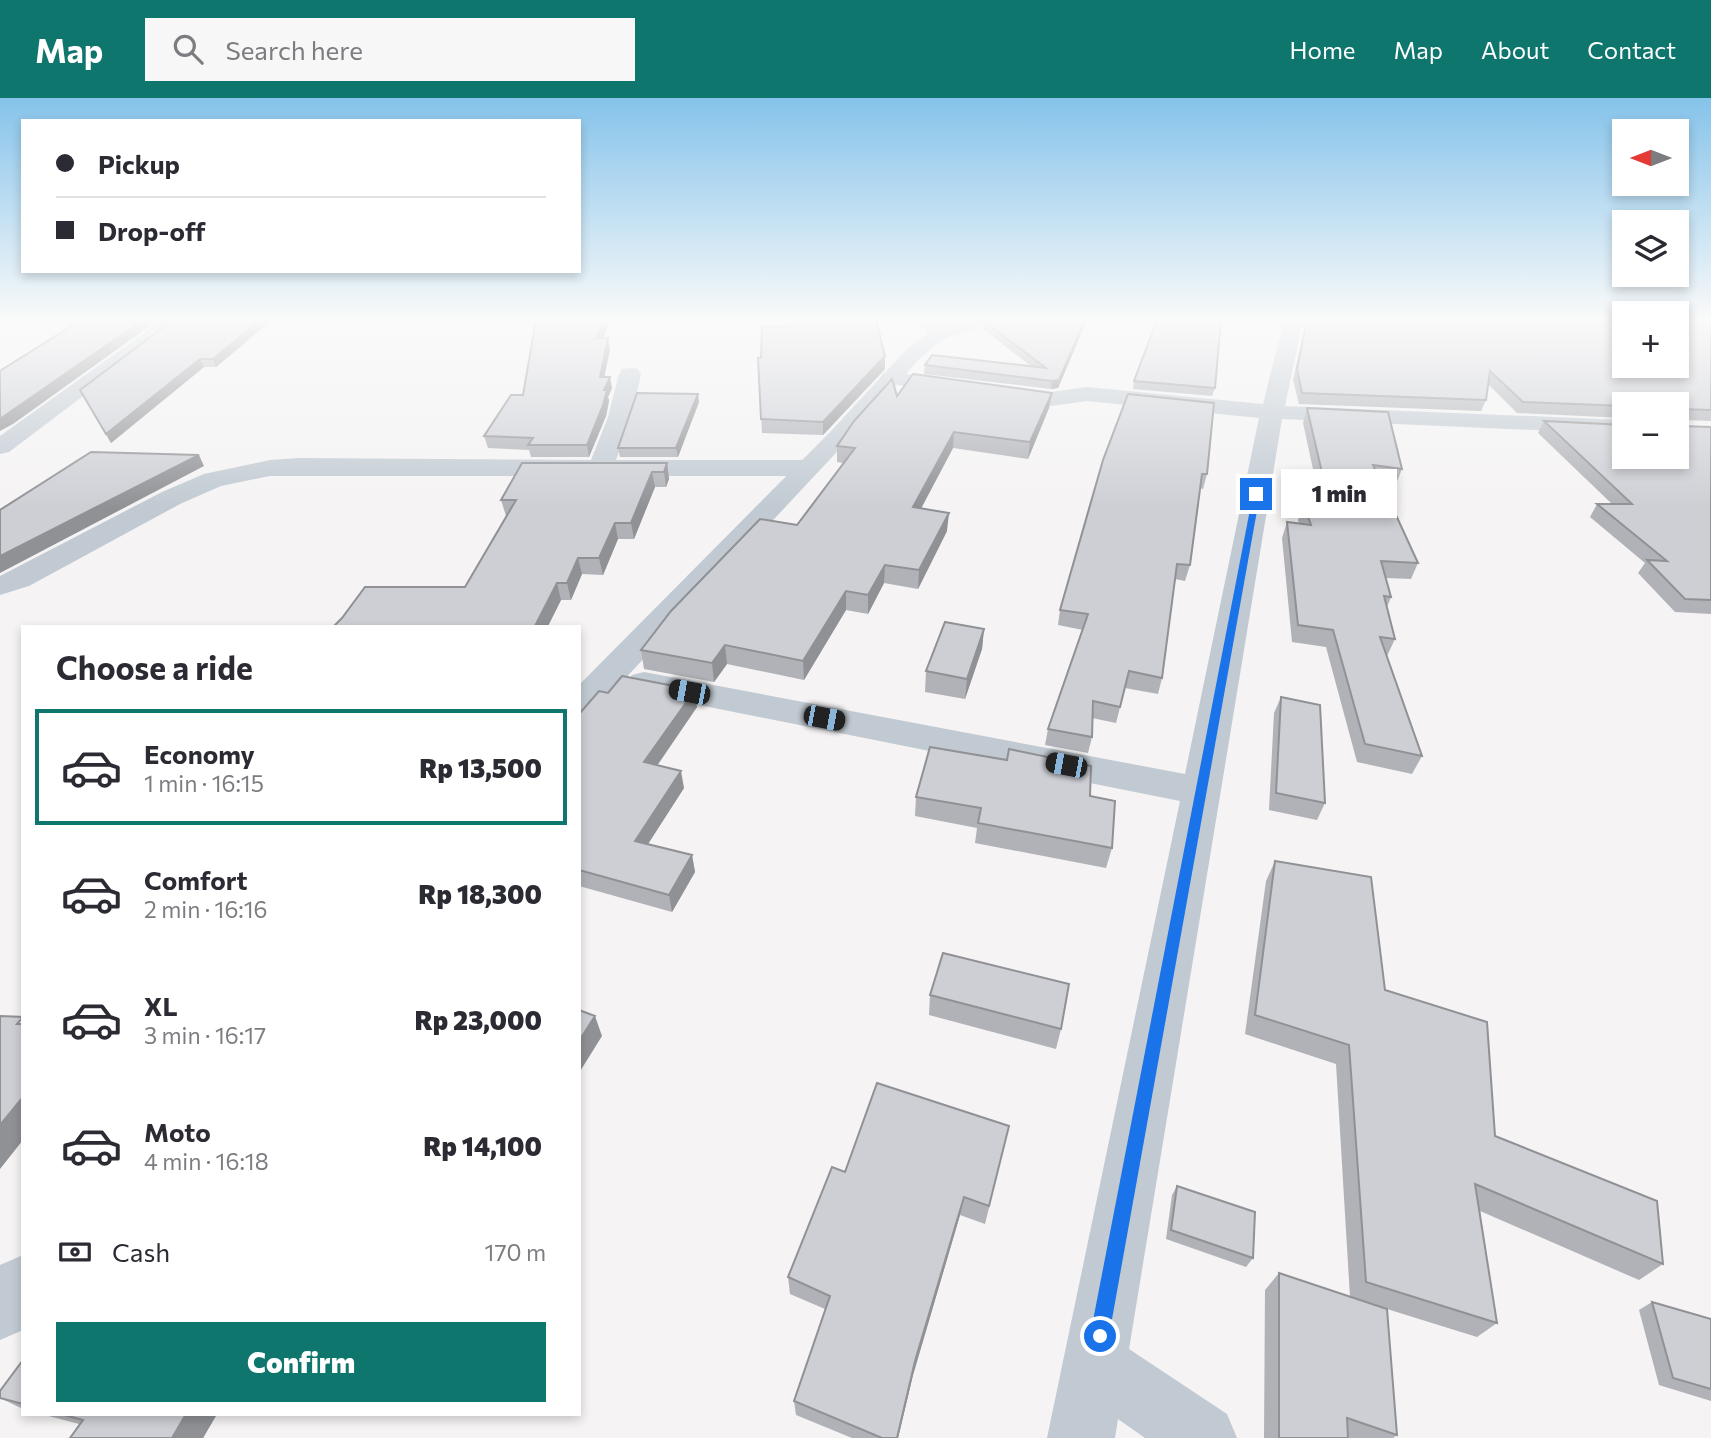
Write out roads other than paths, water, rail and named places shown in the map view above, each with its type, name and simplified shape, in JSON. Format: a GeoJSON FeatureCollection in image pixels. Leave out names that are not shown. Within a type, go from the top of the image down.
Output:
{"type":"FeatureCollection","features":[{"type":"Feature","properties":{"kind":"street"},"geometry":{"type":"LineString","coordinates":[[0,447],[89,383]]}},
{"type":"Feature","properties":{"kind":"street"},"geometry":{"type":"LineString","coordinates":[[600,468],[620,417],[628,383]]}},
{"type":"Feature","properties":{"kind":"street"},"geometry":{"type":"LineString","coordinates":[[581,704],[888,383]]}},
{"type":"Feature","properties":{"kind":"street"},"geometry":{"type":"LineString","coordinates":[[919,383],[1051,399],[1087,394],[1272,412],[1612,426]]}},
{"type":"Feature","properties":{"kind":"street"},"geometry":{"type":"LineString","coordinates":[[1081,1438],[1279,383]]}},
{"type":"Feature","properties":{"kind":"street"},"geometry":{"type":"LineString","coordinates":[[0,586],[52,563],[171,498],[213,480],[240,474],[299,466],[808,468]]}},
{"type":"Feature","properties":{"kind":"street"},"geometry":{"type":"LineString","coordinates":[[608,676],[1201,791]]}},
{"type":"Feature","properties":{"kind":"street"},"geometry":{"type":"LineString","coordinates":[[0,1309],[21,1287]]}},
{"type":"Feature","properties":{"kind":"street"},"geometry":{"type":"LineString","coordinates":[[1094,1364],[1203,1438]]}}]}
